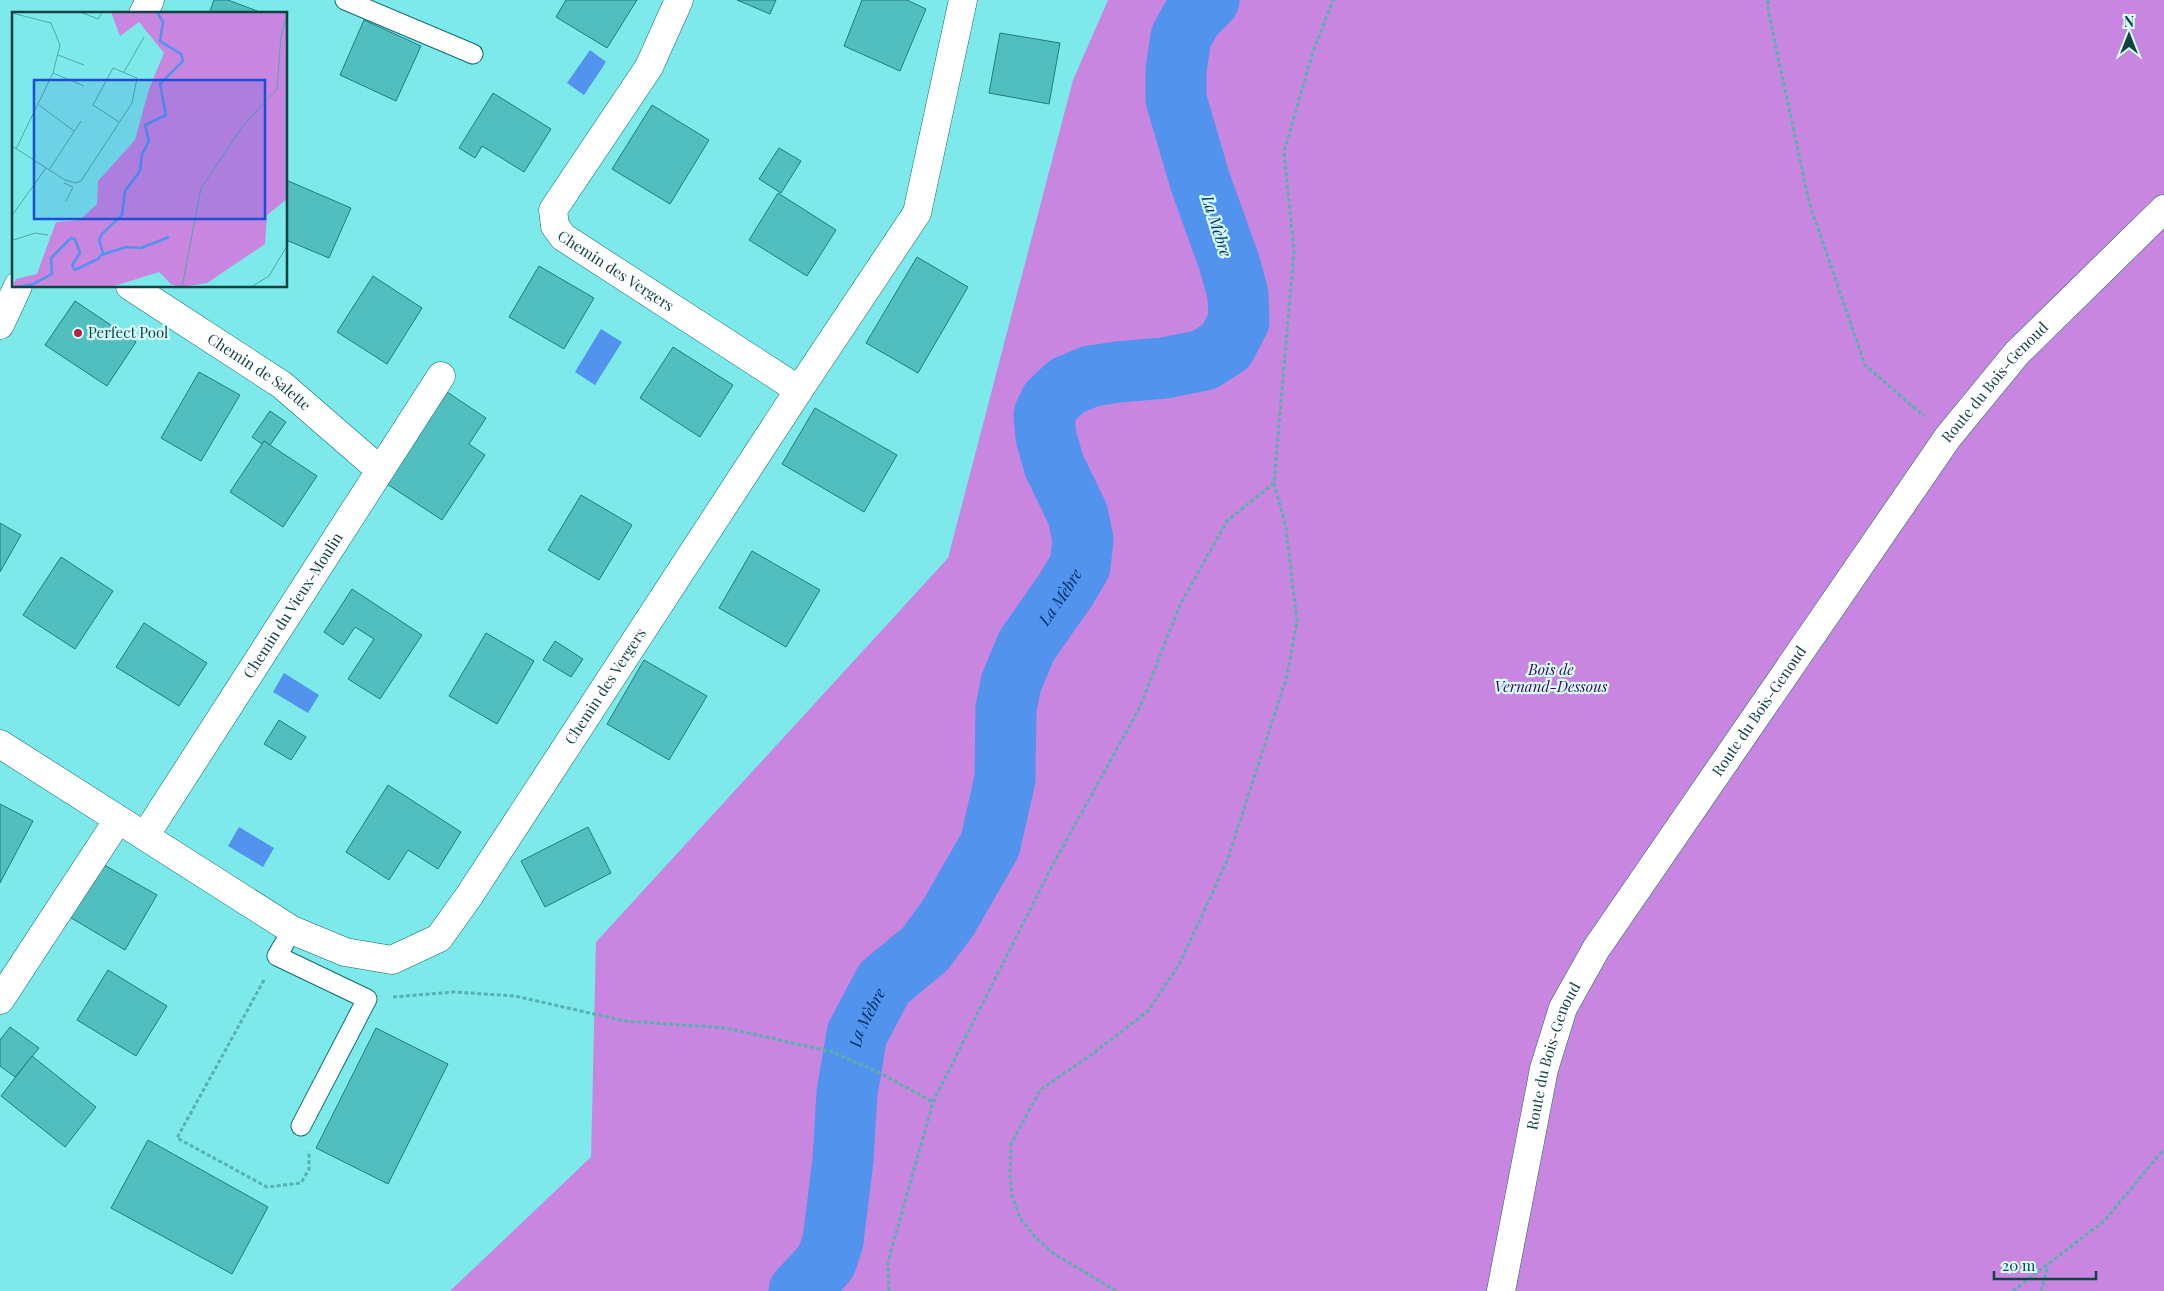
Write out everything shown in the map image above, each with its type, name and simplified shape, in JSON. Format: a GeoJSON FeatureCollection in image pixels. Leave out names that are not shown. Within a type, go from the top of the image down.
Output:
{"type":"FeatureCollection","features":[{"type":"Feature","properties":{"kind":"street"},"geometry":{"type":"LineString","coordinates":[[145,12],[150,0]]}},
{"type":"Feature","properties":{"kind":"street","name":"Chemin des Vergers"},"geometry":{"type":"LineString","coordinates":[[679,0],[649,68],[553,210],[554,226],[563,237],[799,390]]}},
{"type":"Feature","properties":{"kind":"street","name":"Chemin des Vergers"},"geometry":{"type":"LineString","coordinates":[[292,930],[345,952],[392,960],[439,938],[469,896],[799,390],[917,213],[963,0]]}},
{"type":"Feature","properties":{"kind":"street","name":"Route du Bois-Genoud"},"geometry":{"type":"LineString","coordinates":[[1501,1291],[1544,1069],[1563,1008],[1596,949],[1948,437],[2017,353],[2164,209]]}},
{"type":"Feature","properties":{"kind":"street"},"geometry":{"type":"LineString","coordinates":[[0,325],[17,288]]}},
{"type":"Feature","properties":{"kind":"street","name":"Chemin de Salette"},"geometry":{"type":"LineString","coordinates":[[133,288],[282,385],[380,470]]}},
{"type":"Feature","properties":{"kind":"street","name":"Chemin du Vieux-Moulin"},"geometry":{"type":"LineString","coordinates":[[145,836],[441,376]]}},
{"type":"Feature","properties":{"kind":"street"},"geometry":{"type":"LineString","coordinates":[[0,744],[292,930]]}},
{"type":"Feature","properties":{"kind":"street"},"geometry":{"type":"LineString","coordinates":[[0,1000],[118,820]]}},
{"type":"Feature","properties":{"kind":"lane"},"geometry":{"type":"LineString","coordinates":[[346,0],[473,54]]}},
{"type":"Feature","properties":{"kind":"lane"},"geometry":{"type":"LineString","coordinates":[[292,930],[277,956],[367,999],[301,1126]]}},
{"type":"Feature","properties":{"kind":"path"},"geometry":{"type":"LineString","coordinates":[[1116,1291],[1053,1253],[1020,1218],[1012,1195],[1010,1181],[1011,1144],[1040,1090],[1091,1055],[1148,1011],[1180,963],[1227,861],[1287,676],[1297,621],[1286,528],[1274,482],[1294,251],[1284,152],[1312,55],[1333,0]]}},
{"type":"Feature","properties":{"kind":"path"},"geometry":{"type":"LineString","coordinates":[[1768,0],[1768,10],[1809,202],[1865,365],[1948,437]]}},
{"type":"Feature","properties":{"kind":"path"},"geometry":{"type":"LineString","coordinates":[[889,1291],[888,1262],[933,1102],[1051,868],[1139,710],[1180,605],[1227,521],[1274,482]]}},
{"type":"Feature","properties":{"kind":"path"},"geometry":{"type":"LineString","coordinates":[[277,956],[177,1138],[267,1187],[301,1183],[309,1169],[309,1143],[301,1126]]}},
{"type":"Feature","properties":{"kind":"path"},"geometry":{"type":"LineString","coordinates":[[367,999],[454,992],[515,996],[625,1021],[726,1028],[832,1052],[882,1074],[933,1102]]}},
{"type":"Feature","properties":{"kind":"path"},"geometry":{"type":"LineString","coordinates":[[2013,1291],[2048,1266],[2104,1221],[2164,1149]]}},
{"type":"Feature","properties":{"kind":"path"},"geometry":{"type":"LineString","coordinates":[[2041,1291],[2048,1266]]}},
{"type":"Feature","properties":{"kind":"green space","name":"Bois de Vernand-Dessous"},"geometry":{"type":"Polygon","coordinates":[[[1108,0],[2164,0],[2164,1291],[450,1291],[591,1157],[596,942],[948,558],[1073,80],[1108,0]]]}},
{"type":"Feature","properties":{"kind":"water"},"geometry":{"type":"Polygon","coordinates":[[[590,50],[606,62],[584,95],[567,83],[590,50]]]}},
{"type":"Feature","properties":{"kind":"water"},"geometry":{"type":"Polygon","coordinates":[[[601,329],[622,342],[595,385],[575,372],[601,329]]]}},
{"type":"Feature","properties":{"kind":"water"},"geometry":{"type":"Polygon","coordinates":[[[284,673],[319,695],[308,713],[273,692],[284,673]]]}},
{"type":"Feature","properties":{"kind":"water"},"geometry":{"type":"Polygon","coordinates":[[[239,827],[274,848],[263,867],[228,846],[239,827]]]}},
{"type":"Feature","properties":{"kind":"building"},"geometry":{"type":"Polygon","coordinates":[[[214,0],[228,0],[260,12],[210,12],[214,0]]]}},
{"type":"Feature","properties":{"kind":"building"},"geometry":{"type":"Polygon","coordinates":[[[566,0],[637,0],[607,48],[556,17],[566,0]]]}},
{"type":"Feature","properties":{"kind":"building"},"geometry":{"type":"Polygon","coordinates":[[[737,0],[776,0],[770,14],[737,0]]]}},
{"type":"Feature","properties":{"kind":"building"},"geometry":{"type":"Polygon","coordinates":[[[862,0],[907,0],[926,9],[900,71],[844,46],[862,0]]]}},
{"type":"Feature","properties":{"kind":"building"},"geometry":{"type":"Polygon","coordinates":[[[364,20],[421,46],[396,101],[340,75],[364,20]]]}},
{"type":"Feature","properties":{"kind":"building"},"geometry":{"type":"Polygon","coordinates":[[[1000,33],[1060,43],[1049,104],[989,93],[1000,33]]]}},
{"type":"Feature","properties":{"kind":"building"},"geometry":{"type":"Polygon","coordinates":[[[493,93],[551,129],[524,172],[482,146],[475,158],[459,148],[493,93]]]}},
{"type":"Feature","properties":{"kind":"building"},"geometry":{"type":"Polygon","coordinates":[[[652,105],[709,140],[670,204],[612,169],[652,105]]]}},
{"type":"Feature","properties":{"kind":"building"},"geometry":{"type":"Polygon","coordinates":[[[779,148],[801,161],[781,193],[759,179],[779,148]]]}},
{"type":"Feature","properties":{"kind":"building"},"geometry":{"type":"Polygon","coordinates":[[[288,181],[351,208],[329,258],[288,241],[288,181]]]}},
{"type":"Feature","properties":{"kind":"building"},"geometry":{"type":"Polygon","coordinates":[[[778,193],[836,230],[807,276],[749,240],[778,193]]]}},
{"type":"Feature","properties":{"kind":"building"},"geometry":{"type":"Polygon","coordinates":[[[917,257],[968,287],[918,373],[866,343],[917,257]]]}},
{"type":"Feature","properties":{"kind":"building"},"geometry":{"type":"Polygon","coordinates":[[[539,266],[594,298],[564,349],[509,317],[539,266]]]}},
{"type":"Feature","properties":{"kind":"building"},"geometry":{"type":"Polygon","coordinates":[[[373,276],[422,308],[387,364],[337,332],[373,276]]]}},
{"type":"Feature","properties":{"kind":"building"},"geometry":{"type":"Polygon","coordinates":[[[75,301],[136,342],[107,386],[45,345],[75,301]]]}},
{"type":"Feature","properties":{"kind":"building"},"geometry":{"type":"Polygon","coordinates":[[[673,347],[733,385],[700,437],[640,398],[673,347]]]}},
{"type":"Feature","properties":{"kind":"building"},"geometry":{"type":"Polygon","coordinates":[[[199,372],[240,395],[201,461],[161,438],[199,372]]]}},
{"type":"Feature","properties":{"kind":"building"},"geometry":{"type":"Polygon","coordinates":[[[447,392],[486,418],[469,444],[485,455],[442,520],[387,484],[447,392]]]}},
{"type":"Feature","properties":{"kind":"building"},"geometry":{"type":"Polygon","coordinates":[[[815,408],[897,455],[864,512],[782,464],[815,408]]]}},
{"type":"Feature","properties":{"kind":"building"},"geometry":{"type":"Polygon","coordinates":[[[270,411],[286,422],[270,445],[264,441],[262,444],[252,437],[270,411]]]}},
{"type":"Feature","properties":{"kind":"building"},"geometry":{"type":"Polygon","coordinates":[[[264,441],[317,476],[283,527],[230,492],[264,441]]]}},
{"type":"Feature","properties":{"kind":"building"},"geometry":{"type":"Polygon","coordinates":[[[581,495],[632,525],[599,580],[548,550],[581,495]]]}},
{"type":"Feature","properties":{"kind":"building"},"geometry":{"type":"Polygon","coordinates":[[[0,523],[21,535],[0,572],[0,523]]]}},
{"type":"Feature","properties":{"kind":"building"},"geometry":{"type":"Polygon","coordinates":[[[752,551],[820,590],[786,647],[719,608],[752,551]]]}},
{"type":"Feature","properties":{"kind":"building"},"geometry":{"type":"Polygon","coordinates":[[[61,557],[113,591],[75,649],[23,615],[61,557]]]}},
{"type":"Feature","properties":{"kind":"building"},"geometry":{"type":"Polygon","coordinates":[[[352,589],[422,635],[380,699],[348,679],[374,639],[355,627],[343,645],[324,632],[352,589]]]}},
{"type":"Feature","properties":{"kind":"building"},"geometry":{"type":"Polygon","coordinates":[[[144,623],[207,663],[179,706],[116,667],[144,623]]]}},
{"type":"Feature","properties":{"kind":"building"},"geometry":{"type":"Polygon","coordinates":[[[486,633],[534,661],[497,724],[449,696],[486,633]]]}},
{"type":"Feature","properties":{"kind":"building"},"geometry":{"type":"Polygon","coordinates":[[[555,641],[583,659],[571,677],[543,660],[555,641]]]}},
{"type":"Feature","properties":{"kind":"building"},"geometry":{"type":"Polygon","coordinates":[[[644,660],[707,696],[669,760],[607,724],[644,660]]]}},
{"type":"Feature","properties":{"kind":"building"},"geometry":{"type":"Polygon","coordinates":[[[279,720],[306,737],[291,760],[264,744],[279,720]]]}},
{"type":"Feature","properties":{"kind":"building"},"geometry":{"type":"Polygon","coordinates":[[[388,785],[461,832],[438,869],[408,850],[389,880],[346,852],[388,785]]]}},
{"type":"Feature","properties":{"kind":"building"},"geometry":{"type":"Polygon","coordinates":[[[0,804],[33,821],[0,883],[0,804]]]}},
{"type":"Feature","properties":{"kind":"building"},"geometry":{"type":"Polygon","coordinates":[[[588,827],[611,873],[545,907],[521,861],[588,827]]]}},
{"type":"Feature","properties":{"kind":"building"},"geometry":{"type":"Polygon","coordinates":[[[99,862],[157,895],[125,950],[68,916],[99,862]]]}},
{"type":"Feature","properties":{"kind":"building"},"geometry":{"type":"Polygon","coordinates":[[[108,970],[167,1006],[136,1056],[77,1020],[108,970]]]}},
{"type":"Feature","properties":{"kind":"building"},"geometry":{"type":"Polygon","coordinates":[[[10,1027],[39,1048],[15,1077],[0,1066],[0,1040],[10,1027]]]}},
{"type":"Feature","properties":{"kind":"building"},"geometry":{"type":"Polygon","coordinates":[[[376,1028],[448,1064],[388,1184],[316,1148],[376,1028]]]}},
{"type":"Feature","properties":{"kind":"building"},"geometry":{"type":"Polygon","coordinates":[[[32,1056],[96,1107],[65,1147],[1,1096],[32,1056]]]}},
{"type":"Feature","properties":{"kind":"building"},"geometry":{"type":"Polygon","coordinates":[[[148,1140],[268,1207],[232,1274],[111,1208],[148,1140]]]}},
{"type":"Feature","properties":{"kind":"waterway","name":"La Mèbre"},"geometry":{"type":"LineString","coordinates":[[799,1291],[826,1262],[833,1241],[843,1160],[847,1093],[857,1034],[884,983],[925,949],[948,918],[990,845],[1005,779],[1006,709],[1011,683],[1027,645],[1080,566],[1083,540],[1078,515],[1054,465],[1046,437],[1044,415],[1050,402],[1067,386],[1091,376],[1164,368],[1204,360],[1226,346],[1239,321],[1238,294],[1229,262],[1200,181],[1176,99],[1176,70],[1181,37],[1192,17],[1209,0]]}},
{"type":"Feature","properties":{"kind":"place","name":"Perfect Pool"},"geometry":{"type":"Point","coordinates":[78,333]}}]}
